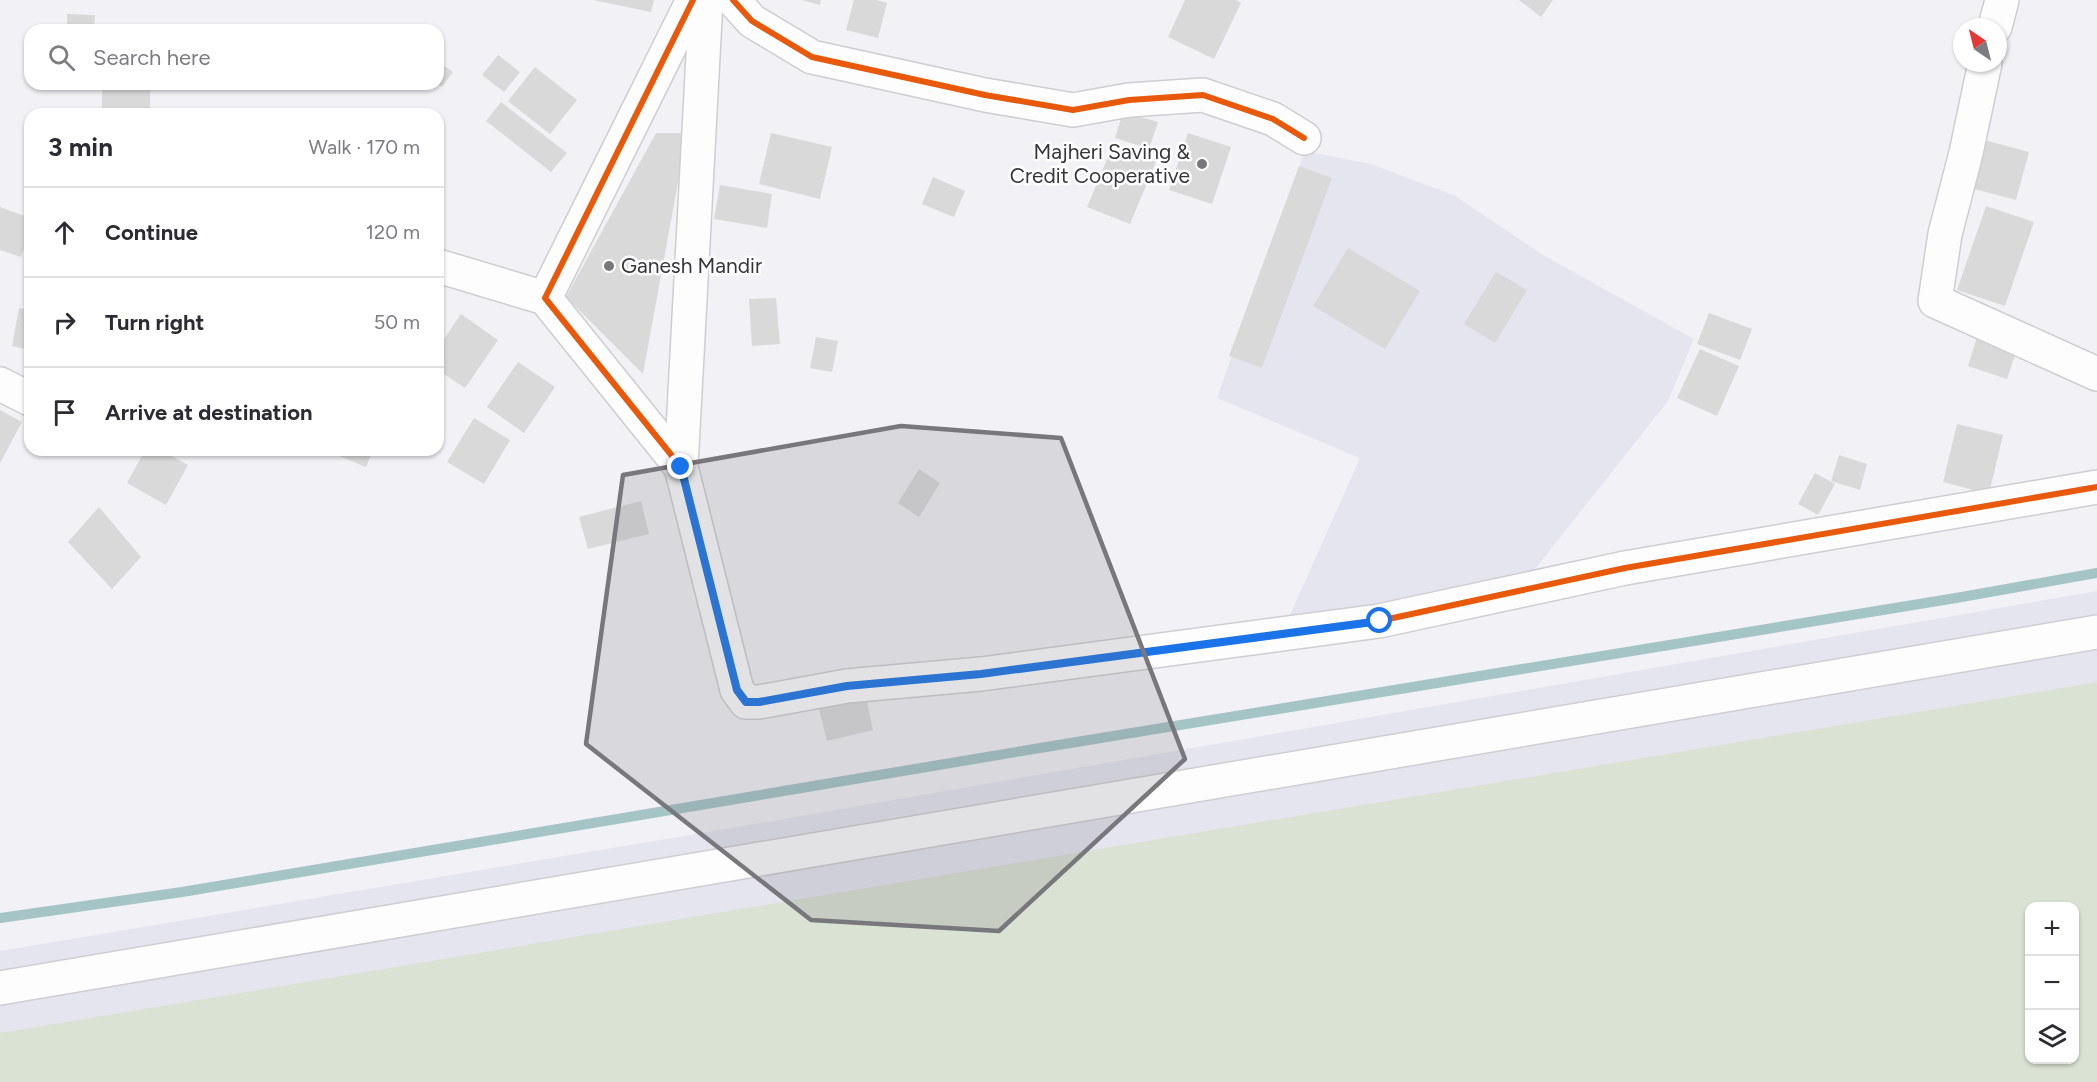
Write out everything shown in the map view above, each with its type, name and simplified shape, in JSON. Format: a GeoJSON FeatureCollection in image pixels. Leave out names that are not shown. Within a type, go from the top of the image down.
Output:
{"type":"FeatureCollection","features":[{"type":"Feature","properties":{"kind":"street"},"geometry":{"type":"LineString","coordinates":[[545,298],[693,0]]}},
{"type":"Feature","properties":{"kind":"street"},"geometry":{"type":"LineString","coordinates":[[706,0],[681,467],[737,690],[746,702],[759,702],[847,686],[981,674],[1380,621],[1625,568],[2097,487]]}},
{"type":"Feature","properties":{"kind":"street"},"geometry":{"type":"LineString","coordinates":[[733,0],[752,21],[812,57],[985,95],[1072,110],[1129,100],[1203,95],[1273,119],[1304,138]]}},
{"type":"Feature","properties":{"kind":"street"},"geometry":{"type":"LineString","coordinates":[[1997,18],[2002,0]]}},
{"type":"Feature","properties":{"kind":"street"},"geometry":{"type":"LineString","coordinates":[[1983,72],[1966,153],[1945,234],[1935,301],[2097,374]]}},
{"type":"Feature","properties":{"kind":"street"},"geometry":{"type":"LineString","coordinates":[[444,268],[545,298],[681,467]]}},
{"type":"Feature","properties":{"kind":"street"},"geometry":{"type":"LineString","coordinates":[[0,384],[24,396]]}},
{"type":"Feature","properties":{"kind":"street"},"geometry":{"type":"LineString","coordinates":[[0,988],[2097,632]]}},
{"type":"Feature","properties":{"kind":"highlighted area"},"geometry":{"type":"Polygon","coordinates":[[[901,426],[1061,438],[1185,759],[999,931],[811,920],[586,744],[623,475],[901,426]]]}},
{"type":"Feature","properties":{"kind":"shaded area"},"geometry":{"type":"Polygon","coordinates":[[[1305,151],[1371,164],[1455,196],[1543,255],[1694,339],[1668,401],[1520,588],[1286,624],[1360,458],[1217,398],[1305,151]]]}},
{"type":"Feature","properties":{"kind":"shaded area"},"geometry":{"type":"Polygon","coordinates":[[[2097,591],[2097,1082],[0,1082],[0,951],[737,827],[2097,591]]]}},
{"type":"Feature","properties":{"kind":"shaded area"},"geometry":{"type":"Polygon","coordinates":[[[2097,682],[2097,1082],[0,1082],[0,1033],[2097,682]]]}},
{"type":"Feature","properties":{"kind":"building"},"geometry":{"type":"Polygon","coordinates":[[[593,0],[654,0],[651,12],[593,0]]]}},
{"type":"Feature","properties":{"kind":"building"},"geometry":{"type":"Polygon","coordinates":[[[802,0],[821,0],[820,5],[802,0]]]}},
{"type":"Feature","properties":{"kind":"building"},"geometry":{"type":"Polygon","coordinates":[[[854,0],[876,0],[887,3],[878,38],[846,30],[854,0]]]}},
{"type":"Feature","properties":{"kind":"building"},"geometry":{"type":"Polygon","coordinates":[[[1185,0],[1236,0],[1241,3],[1214,59],[1168,37],[1185,0]]]}},
{"type":"Feature","properties":{"kind":"building"},"geometry":{"type":"Polygon","coordinates":[[[1519,0],[1553,0],[1541,17],[1519,0]]]}},
{"type":"Feature","properties":{"kind":"building"},"geometry":{"type":"Polygon","coordinates":[[[67,14],[95,15],[94,24],[67,24],[67,14]]]}},
{"type":"Feature","properties":{"kind":"building"},"geometry":{"type":"Polygon","coordinates":[[[498,55],[520,72],[504,92],[482,75],[498,55]]]}},
{"type":"Feature","properties":{"kind":"building"},"geometry":{"type":"Polygon","coordinates":[[[444,65],[453,72],[444,84],[444,65]]]}},
{"type":"Feature","properties":{"kind":"building"},"geometry":{"type":"Polygon","coordinates":[[[535,67],[577,100],[550,134],[508,101],[535,67]]]}},
{"type":"Feature","properties":{"kind":"building"},"geometry":{"type":"Polygon","coordinates":[[[102,90],[150,90],[150,108],[102,108],[102,90]]]}},
{"type":"Feature","properties":{"kind":"building"},"geometry":{"type":"Polygon","coordinates":[[[501,102],[567,153],[551,172],[486,121],[501,102]]]}},
{"type":"Feature","properties":{"kind":"building"},"geometry":{"type":"Polygon","coordinates":[[[1123,112],[1158,122],[1149,149],[1115,138],[1123,112]]]}},
{"type":"Feature","properties":{"kind":"building"},"geometry":{"type":"Polygon","coordinates":[[[656,133],[687,133],[643,374],[566,297],[656,133]]]}},
{"type":"Feature","properties":{"kind":"building"},"geometry":{"type":"Polygon","coordinates":[[[771,133],[832,147],[820,199],[759,184],[771,133]]]}},
{"type":"Feature","properties":{"kind":"building"},"geometry":{"type":"Polygon","coordinates":[[[1188,133],[1231,147],[1212,204],[1169,190],[1188,133]]]}},
{"type":"Feature","properties":{"kind":"building"},"geometry":{"type":"Polygon","coordinates":[[[1977,138],[2029,152],[2016,200],[1963,186],[1977,138]]]}},
{"type":"Feature","properties":{"kind":"building"},"geometry":{"type":"Polygon","coordinates":[[[1113,145],[1156,162],[1130,224],[1087,207],[1113,145]]]}},
{"type":"Feature","properties":{"kind":"building"},"geometry":{"type":"Polygon","coordinates":[[[1299,166],[1332,178],[1262,368],[1229,356],[1299,166]]]}},
{"type":"Feature","properties":{"kind":"building"},"geometry":{"type":"Polygon","coordinates":[[[933,177],[965,191],[954,217],[922,204],[933,177]]]}},
{"type":"Feature","properties":{"kind":"building"},"geometry":{"type":"Polygon","coordinates":[[[720,185],[772,194],[767,228],[714,219],[720,185]]]}},
{"type":"Feature","properties":{"kind":"building"},"geometry":{"type":"Polygon","coordinates":[[[1986,206],[2034,222],[2005,306],[1957,290],[1986,206]]]}},
{"type":"Feature","properties":{"kind":"building"},"geometry":{"type":"Polygon","coordinates":[[[0,207],[24,216],[24,248],[21,257],[0,250],[0,207]]]}},
{"type":"Feature","properties":{"kind":"building"},"geometry":{"type":"Polygon","coordinates":[[[1348,248],[1420,291],[1385,349],[1313,306],[1348,248]]]}},
{"type":"Feature","properties":{"kind":"building"},"geometry":{"type":"Polygon","coordinates":[[[1496,272],[1527,290],[1495,343],[1464,324],[1496,272]]]}},
{"type":"Feature","properties":{"kind":"building"},"geometry":{"type":"Polygon","coordinates":[[[776,298],[780,344],[752,346],[749,299],[776,298]]]}},
{"type":"Feature","properties":{"kind":"building"},"geometry":{"type":"Polygon","coordinates":[[[19,308],[24,309],[24,349],[12,346],[19,308]]]}},
{"type":"Feature","properties":{"kind":"building"},"geometry":{"type":"Polygon","coordinates":[[[1709,313],[1752,329],[1740,360],[1697,344],[1709,313]]]}},
{"type":"Feature","properties":{"kind":"building"},"geometry":{"type":"Polygon","coordinates":[[[461,314],[498,340],[465,388],[444,374],[444,339],[461,314]]]}},
{"type":"Feature","properties":{"kind":"building"},"geometry":{"type":"Polygon","coordinates":[[[1978,334],[2018,346],[2007,379],[1968,366],[1978,334]]]}},
{"type":"Feature","properties":{"kind":"building"},"geometry":{"type":"Polygon","coordinates":[[[816,337],[838,341],[832,372],[810,368],[816,337]]]}},
{"type":"Feature","properties":{"kind":"building"},"geometry":{"type":"Polygon","coordinates":[[[1700,349],[1739,366],[1717,416],[1677,398],[1700,349]]]}},
{"type":"Feature","properties":{"kind":"building"},"geometry":{"type":"Polygon","coordinates":[[[518,362],[555,387],[524,433],[487,407],[518,362]]]}},
{"type":"Feature","properties":{"kind":"building"},"geometry":{"type":"Polygon","coordinates":[[[0,410],[22,422],[0,463],[0,410]]]}},
{"type":"Feature","properties":{"kind":"building"},"geometry":{"type":"Polygon","coordinates":[[[474,418],[510,440],[484,484],[447,462],[474,418]]]}},
{"type":"Feature","properties":{"kind":"building"},"geometry":{"type":"Polygon","coordinates":[[[1957,424],[2003,435],[1989,494],[1943,482],[1957,424]]]}},
{"type":"Feature","properties":{"kind":"building"},"geometry":{"type":"Polygon","coordinates":[[[1839,455],[1867,464],[1860,490],[1831,481],[1839,455]]]}},
{"type":"Feature","properties":{"kind":"building"},"geometry":{"type":"Polygon","coordinates":[[[142,456],[172,456],[188,465],[166,505],[127,483],[142,456]]]}},
{"type":"Feature","properties":{"kind":"building"},"geometry":{"type":"Polygon","coordinates":[[[339,456],[371,456],[366,467],[339,456]]]}},
{"type":"Feature","properties":{"kind":"building"},"geometry":{"type":"Polygon","coordinates":[[[919,469],[940,483],[919,517],[898,503],[919,469]]]}},
{"type":"Feature","properties":{"kind":"building"},"geometry":{"type":"Polygon","coordinates":[[[1815,473],[1835,484],[1818,515],[1798,504],[1815,473]]]}},
{"type":"Feature","properties":{"kind":"building"},"geometry":{"type":"Polygon","coordinates":[[[641,501],[649,534],[588,549],[579,517],[641,501]]]}},
{"type":"Feature","properties":{"kind":"building"},"geometry":{"type":"Polygon","coordinates":[[[99,507],[141,557],[112,589],[68,542],[99,507]]]}},
{"type":"Feature","properties":{"kind":"building"},"geometry":{"type":"Polygon","coordinates":[[[866,697],[873,730],[827,741],[819,709],[866,697]]]}},
{"type":"Feature","properties":{"kind":"waterway"},"geometry":{"type":"LineString","coordinates":[[0,918],[182,892],[2097,573]]}},
{"type":"Feature","properties":{"kind":"cycle path"},"geometry":{"type":"LineString","coordinates":[[693,0],[545,298],[681,467],[737,690],[746,702],[759,702],[847,686],[981,674],[1379,621],[1625,568],[2097,487]]}},
{"type":"Feature","properties":{"kind":"cycle path"},"geometry":{"type":"LineString","coordinates":[[733,0],[752,21],[812,57],[985,95],[1073,110],[1129,100],[1203,95],[1273,119],[1304,138]]}},
{"type":"Feature","properties":{"kind":"place","name":"Majheri Saving & Credit Cooperative"},"geometry":{"type":"Point","coordinates":[1202,164]}},
{"type":"Feature","properties":{"kind":"place","name":"Ganesh Mandir"},"geometry":{"type":"Point","coordinates":[609,266]}},
{"type":"Feature","properties":{"kind":"route"},"geometry":{"type":"LineString","coordinates":[[681,467],[737,690],[746,702],[759,702],[847,686],[981,674],[1380,621]]}}]}
